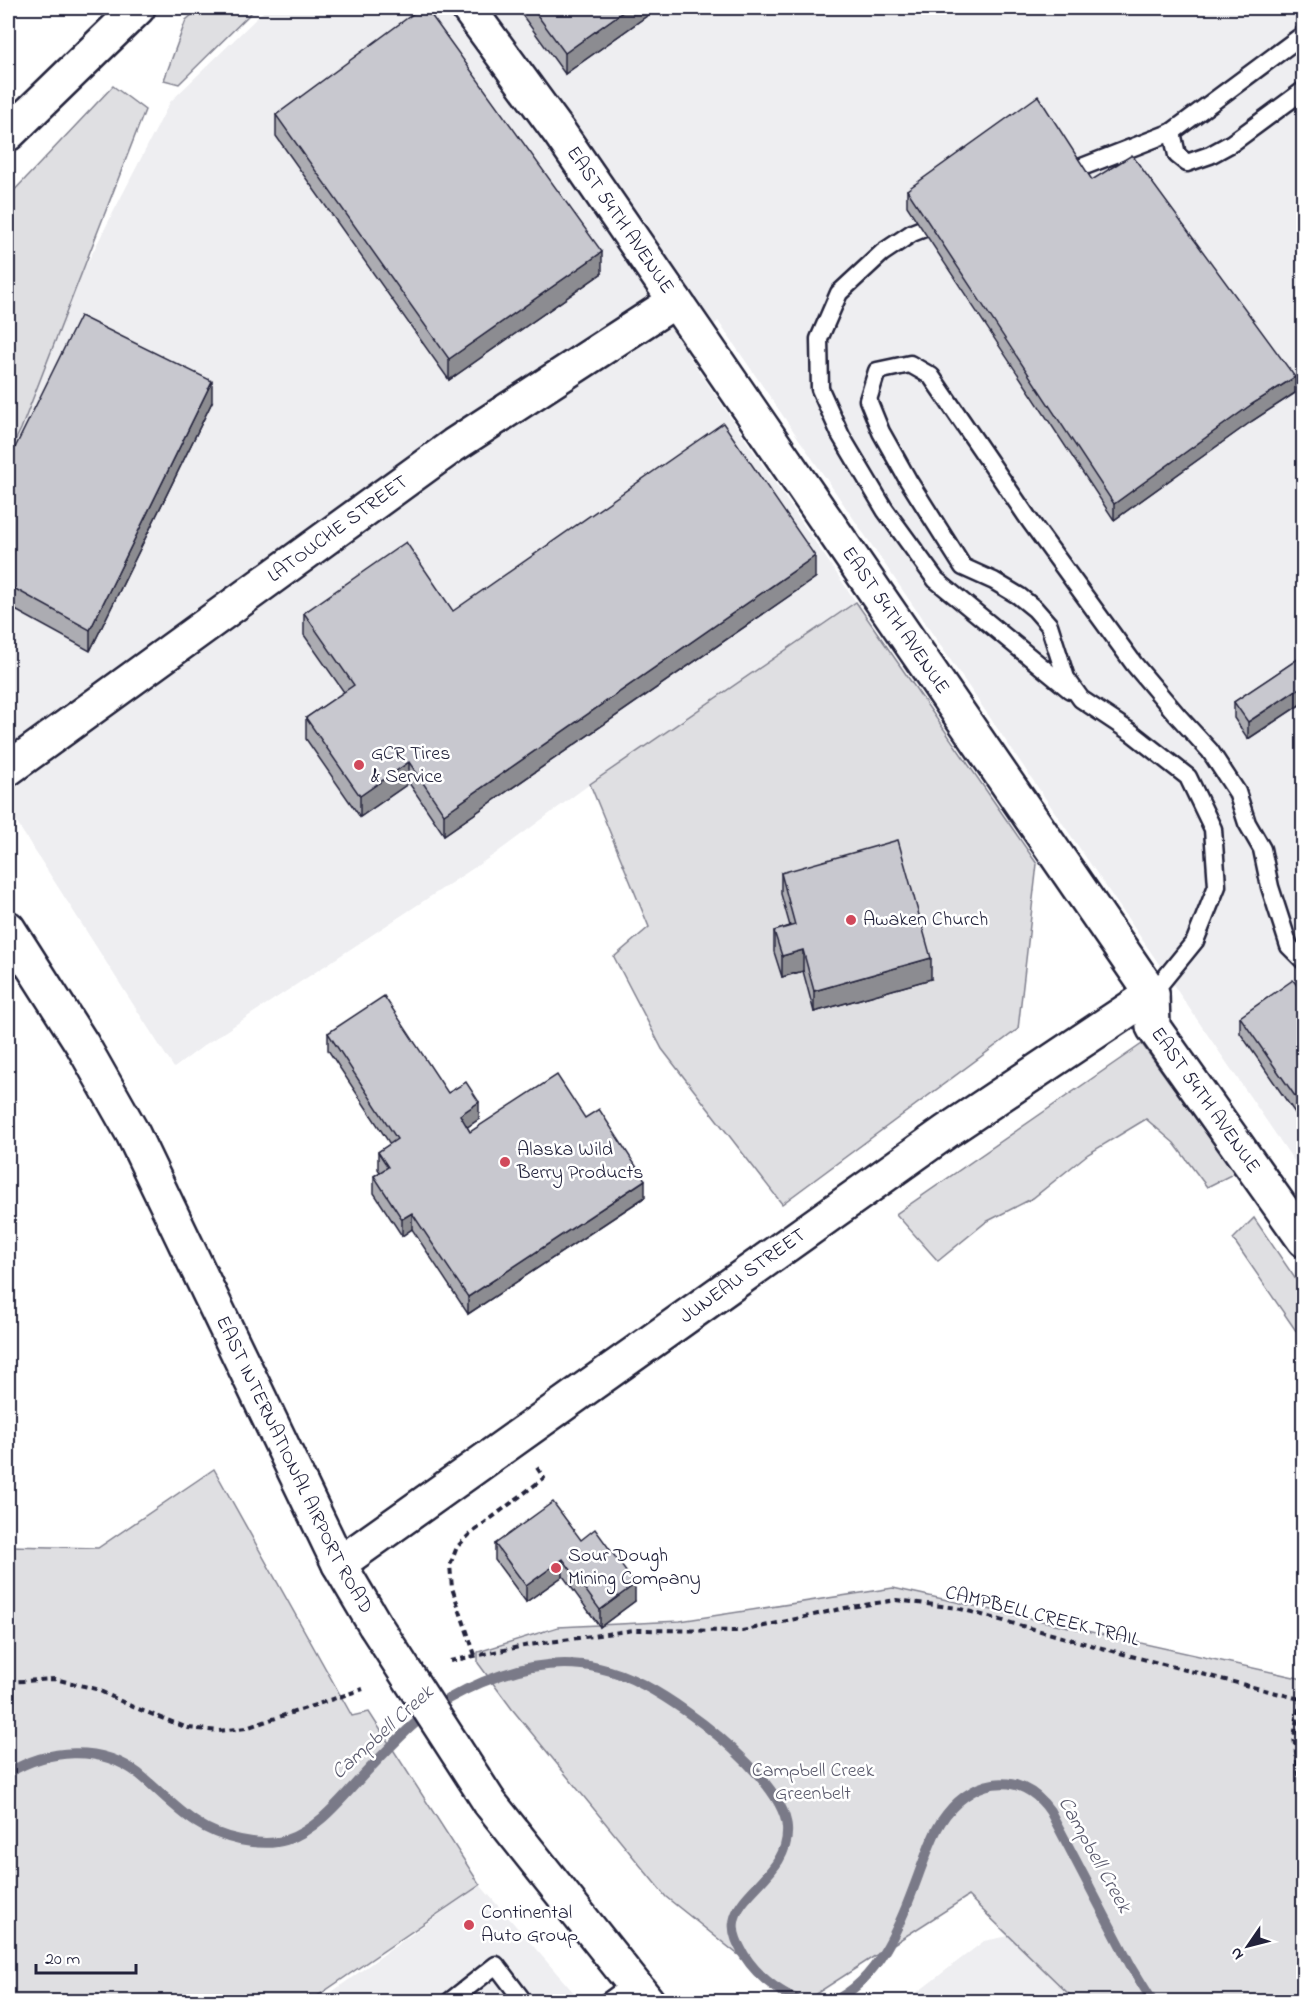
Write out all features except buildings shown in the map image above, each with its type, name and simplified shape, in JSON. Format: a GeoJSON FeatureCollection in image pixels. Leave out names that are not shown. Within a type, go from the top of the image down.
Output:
{"type":"FeatureCollection","features":[{"type":"Feature","properties":{"kind":"street"},"geometry":{"type":"LineString","coordinates":[[8,134],[138,8]]}},
{"type":"Feature","properties":{"kind":"street","name":"EAST 54TH AVENUE"},"geometry":{"type":"LineString","coordinates":[[468,8],[559,132],[1152,994],[1153,1027],[1304,1240]]}},
{"type":"Feature","properties":{"kind":"street","name":"LATOUCHE STREET"},"geometry":{"type":"LineString","coordinates":[[8,769],[454,445],[675,301]]}},
{"type":"Feature","properties":{"kind":"street","name":"EAST INTERNATIONAL AIRPORT ROAD"},"geometry":{"type":"LineString","coordinates":[[8,928],[82,1044],[133,1134],[339,1563],[375,1625],[490,1803],[630,1995]]}},
{"type":"Feature","properties":{"kind":"street","name":"JUNEAU STREET"},"geometry":{"type":"LineString","coordinates":[[339,1563],[947,1131],[1152,994]]}},
{"type":"Feature","properties":{"kind":"lane"},"geometry":{"type":"LineString","coordinates":[[1053,178],[1172,132],[1304,34]]}},
{"type":"Feature","properties":{"kind":"lane"},"geometry":{"type":"LineString","coordinates":[[1172,132],[1177,156],[1187,163],[1210,155],[1232,142],[1304,90]]}},
{"type":"Feature","properties":{"kind":"lane"},"geometry":{"type":"LineString","coordinates":[[955,216],[912,233],[882,253],[839,293],[819,339],[820,389],[840,436],[885,510],[936,580],[1081,699],[1132,733],[1188,777],[1213,829],[1217,886],[1195,941],[1152,994]]}},
{"type":"Feature","properties":{"kind":"lane"},"geometry":{"type":"LineString","coordinates":[[1081,699],[1066,678],[1049,625],[1019,596],[994,581],[963,567],[908,480],[881,432],[868,400],[877,371],[910,364],[931,376],[1030,521],[1134,664],[1210,751],[1237,792],[1247,823],[1262,849],[1270,887],[1290,946],[1304,961]]}},
{"type":"Feature","properties":{"kind":"lane"},"geometry":{"type":"LineString","coordinates":[[449,2001],[496,1965],[525,2001]]}},
{"type":"Feature","properties":{"kind":"path"},"geometry":{"type":"LineString","coordinates":[[475,1655],[452,1588],[450,1565],[457,1547],[469,1535],[544,1478],[516,1438]]}},
{"type":"Feature","properties":{"kind":"path","name":"CAMPBELL CREEK TRAIL"},"geometry":{"type":"LineString","coordinates":[[450,1661],[529,1645],[634,1630],[742,1632],[845,1608],[896,1600],[957,1608],[1301,1700]]}},
{"type":"Feature","properties":{"kind":"path"},"geometry":{"type":"LineString","coordinates":[[1304,1677],[1294,1737],[1299,1777],[1304,1793]]}},
{"type":"Feature","properties":{"kind":"path"},"geometry":{"type":"LineString","coordinates":[[8,1682],[55,1679],[96,1689],[188,1728],[219,1731],[246,1728],[363,1689]]}},
{"type":"Feature","properties":{"kind":"shaded area"},"geometry":{"type":"Polygon","coordinates":[[[267,8],[1303,8],[1303,1174],[718,321],[688,355],[856,602],[590,784],[495,854],[206,1044],[174,1068],[8,809],[8,417],[170,102],[267,8]]]}},
{"type":"Feature","properties":{"kind":"shaded area","name":"Continental Auto Group"},"geometry":{"type":"Polygon","coordinates":[[[480,1885],[581,2001],[318,2002],[480,1885]]]}},
{"type":"Feature","properties":{"kind":"shaded area"},"geometry":{"type":"Polygon","coordinates":[[[1009,1936],[1076,2001],[906,2001],[984,1941],[1009,1936]]]}},
{"type":"Feature","properties":{"kind":"green space"},"geometry":{"type":"Polygon","coordinates":[[[200,8],[256,8],[179,84],[164,80],[186,20],[200,8]]]}},
{"type":"Feature","properties":{"kind":"green space"},"geometry":{"type":"Polygon","coordinates":[[[113,86],[145,110],[21,429],[8,455],[8,197],[113,86]]]}},
{"type":"Feature","properties":{"kind":"green space"},"geometry":{"type":"Polygon","coordinates":[[[856,602],[1037,864],[1018,1029],[782,1204],[662,1049],[614,957],[649,927],[590,784],[856,602]]]}},
{"type":"Feature","properties":{"kind":"green space"},"geometry":{"type":"Polygon","coordinates":[[[1142,1044],[1235,1173],[1207,1187],[1174,1143],[1146,1119],[1088,1154],[1033,1198],[986,1222],[938,1261],[896,1214],[1142,1044]]]}},
{"type":"Feature","properties":{"kind":"green space"},"geometry":{"type":"Polygon","coordinates":[[[1254,1218],[1303,1290],[1303,1341],[1233,1239],[1254,1218]]]}},
{"type":"Feature","properties":{"kind":"green space"},"geometry":{"type":"Polygon","coordinates":[[[214,1469],[352,1716],[369,1712],[480,1885],[310,2001],[8,2001],[8,1546],[98,1548],[214,1469]]]}},
{"type":"Feature","properties":{"kind":"green space","name":"Campbell Creek Greenbelt"},"geometry":{"type":"Polygon","coordinates":[[[893,1588],[1303,1679],[1303,2001],[1076,2001],[968,1896],[805,2001],[796,2001],[666,1897],[512,1709],[478,1663],[478,1652],[558,1627],[680,1621],[893,1588]]]}},
{"type":"Feature","properties":{"kind":"waterway","name":"Campbell Creek"},"geometry":{"type":"LineString","coordinates":[[8,1773],[40,1759],[57,1755],[74,1753],[108,1758],[124,1764],[139,1774],[185,1814],[209,1830],[240,1840],[275,1843],[311,1827],[333,1808],[390,1747],[418,1721],[438,1705],[465,1690],[502,1675],[540,1666],[579,1665],[611,1671],[656,1692],[700,1721],[748,1763],[775,1796],[787,1828],[786,1843],[773,1869],[744,1900],[734,1922],[734,1931],[742,1951],[762,1977],[777,1989],[802,2002]]}},
{"type":"Feature","properties":{"kind":"waterway","name":"Campbell Creek"},"geometry":{"type":"LineString","coordinates":[[831,2002],[849,1992],[877,1963],[898,1926],[941,1822],[965,1796],[979,1788],[994,1784],[1009,1784],[1023,1788],[1037,1797],[1050,1811],[1131,1966],[1153,2002]]}},
{"type":"Feature","properties":{"kind":"place","name":"GCR Tires & Service"},"geometry":{"type":"Point","coordinates":[359,765]}},
{"type":"Feature","properties":{"kind":"place","name":"Awaken Church"},"geometry":{"type":"Point","coordinates":[851,920]}},
{"type":"Feature","properties":{"kind":"place","name":"Alaska Wild Berry Products"},"geometry":{"type":"Point","coordinates":[505,1162]}},
{"type":"Feature","properties":{"kind":"place","name":"Sour Dough Mining Company"},"geometry":{"type":"Point","coordinates":[556,1568]}},
{"type":"Feature","properties":{"kind":"place","name":"Continental Auto Group"},"geometry":{"type":"Point","coordinates":[469,1925]}}]}
